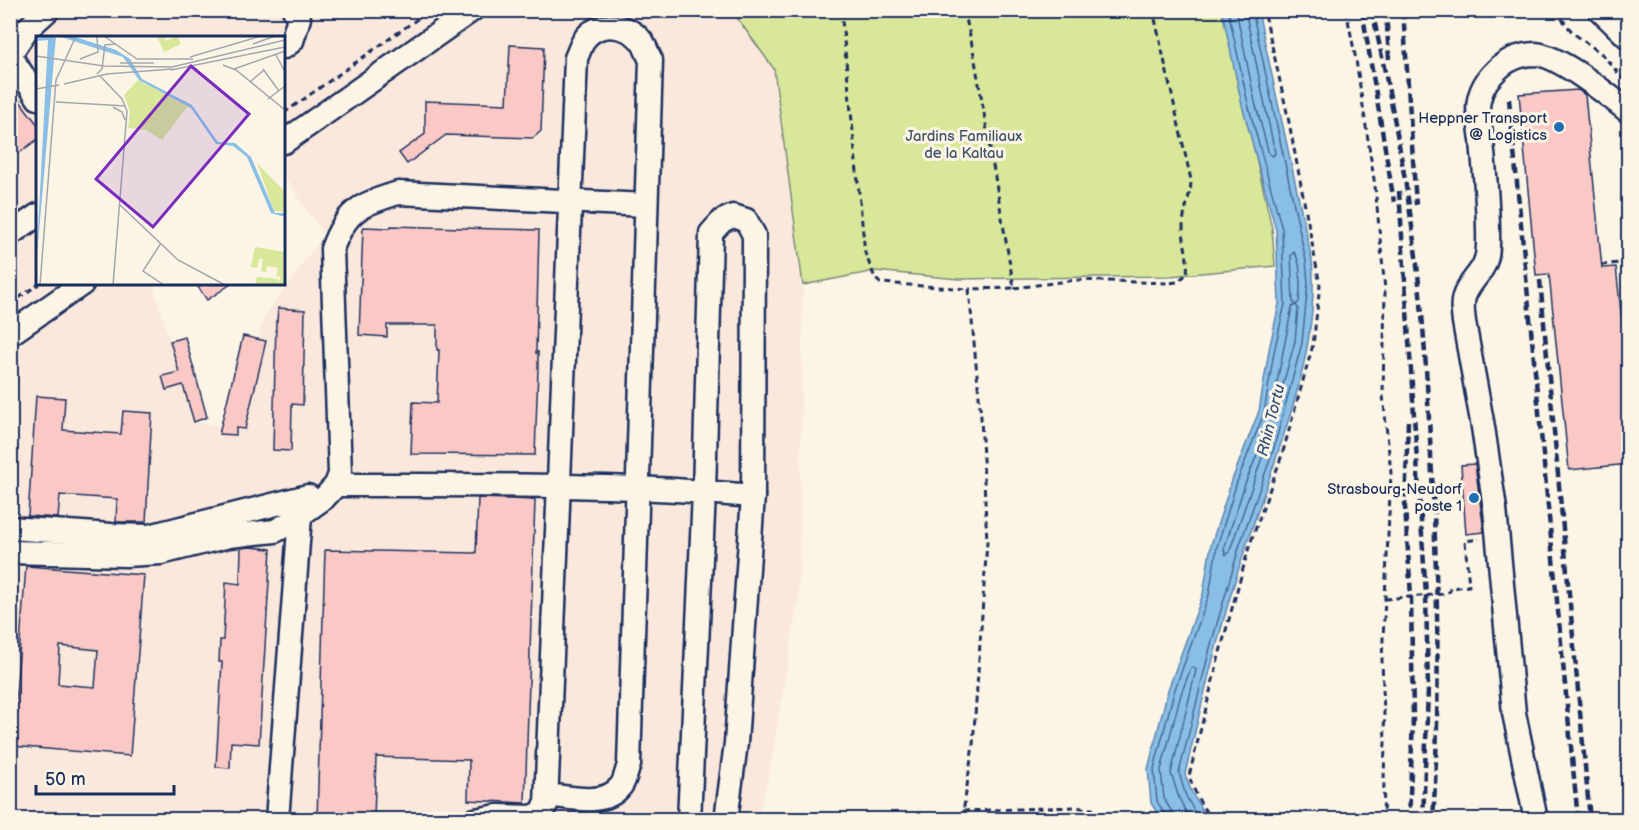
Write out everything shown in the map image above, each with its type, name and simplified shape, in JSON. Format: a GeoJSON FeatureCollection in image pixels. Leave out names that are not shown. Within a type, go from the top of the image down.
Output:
{"type":"FeatureCollection","features":[{"type":"Feature","properties":{"kind":"street"},"geometry":{"type":"LineString","coordinates":[[36,95],[10,55],[27,29],[48,10]]}},
{"type":"Feature","properties":{"kind":"street"},"geometry":{"type":"LineString","coordinates":[[285,46],[292,41],[299,18],[294,10]]}},
{"type":"Feature","properties":{"kind":"street"},"geometry":{"type":"LineString","coordinates":[[285,141],[472,10]]}},
{"type":"Feature","properties":{"kind":"street"},"geometry":{"type":"LineString","coordinates":[[1600,10],[1629,37]]}},
{"type":"Feature","properties":{"kind":"street"},"geometry":{"type":"LineString","coordinates":[[475,819],[497,816],[532,817],[541,813],[546,805],[576,58],[587,36],[604,27],[620,27],[633,33],[643,43],[651,60],[629,765],[622,786],[611,795],[600,799],[547,795]]}},
{"type":"Feature","properties":{"kind":"street"},"geometry":{"type":"LineString","coordinates":[[1536,819],[1514,713],[1488,462],[1463,306],[1465,293],[1486,262],[1488,248],[1486,187],[1478,101],[1489,76],[1506,63],[1524,55],[1536,54],[1549,57],[1568,68],[1629,111]]}},
{"type":"Feature","properties":{"kind":"street"},"geometry":{"type":"LineString","coordinates":[[330,492],[340,474],[332,249],[340,228],[352,214],[370,202],[398,193],[646,205]]}},
{"type":"Feature","properties":{"kind":"street"},"geometry":{"type":"LineString","coordinates":[[10,234],[36,216]]}},
{"type":"Feature","properties":{"kind":"street"},"geometry":{"type":"LineString","coordinates":[[689,819],[704,493],[711,233],[722,221],[733,216],[746,220],[754,235],[753,496],[736,743],[726,819]]}},
{"type":"Feature","properties":{"kind":"street"},"geometry":{"type":"LineString","coordinates":[[10,334],[81,285]]}},
{"type":"Feature","properties":{"kind":"street"},"geometry":{"type":"LineString","coordinates":[[10,552],[126,555],[162,553],[229,536],[275,531],[308,496],[330,492],[559,485],[753,496]]}},
{"type":"Feature","properties":{"kind":"street"},"geometry":{"type":"LineString","coordinates":[[10,528],[149,536],[297,508]]}},
{"type":"Feature","properties":{"kind":"street"},"geometry":{"type":"LineString","coordinates":[[277,819],[297,508]]}},
{"type":"Feature","properties":{"kind":"path"},"geometry":{"type":"LineString","coordinates":[[285,112],[430,10]]}},
{"type":"Feature","properties":{"kind":"path"},"geometry":{"type":"LineString","coordinates":[[841,10],[865,253],[875,278],[880,282],[969,289],[1014,288],[1076,280],[1169,283],[1177,282],[1187,274],[1183,228],[1184,215],[1191,193],[1191,180],[1153,10]]}},
{"type":"Feature","properties":{"kind":"path"},"geometry":{"type":"LineString","coordinates":[[964,10],[973,49],[1014,288]]}},
{"type":"Feature","properties":{"kind":"path"},"geometry":{"type":"LineString","coordinates":[[1214,819],[1207,814],[1189,776],[1220,652],[1250,547],[1282,455],[1313,345],[1320,285],[1288,117],[1264,10]]}},
{"type":"Feature","properties":{"kind":"path"},"geometry":{"type":"LineString","coordinates":[[1346,10],[1375,186],[1385,290],[1383,395],[1391,473],[1382,660],[1385,742],[1383,819]]}},
{"type":"Feature","properties":{"kind":"path"},"geometry":{"type":"LineString","coordinates":[[1555,10],[1573,33],[1603,55],[1629,84]]}},
{"type":"Feature","properties":{"kind":"path"},"geometry":{"type":"LineString","coordinates":[[1603,55],[1607,49]]}},
{"type":"Feature","properties":{"kind":"path"},"geometry":{"type":"LineString","coordinates":[[1601,265],[1629,262]]}},
{"type":"Feature","properties":{"kind":"path"},"geometry":{"type":"LineString","coordinates":[[10,304],[38,285]]}},
{"type":"Feature","properties":{"kind":"path"},"geometry":{"type":"LineString","coordinates":[[962,819],[974,734],[987,542],[981,417],[969,289]]}},
{"type":"Feature","properties":{"kind":"path"},"geometry":{"type":"LineString","coordinates":[[1385,599],[1443,594],[1450,591],[1450,588],[1469,586],[1465,541],[1497,537]]}},
{"type":"Feature","properties":{"kind":"path"},"geometry":{"type":"LineString","coordinates":[[963,811],[1074,807],[1092,809],[1105,819]]}},
{"type":"Feature","properties":{"kind":"shaded area"},"geometry":{"type":"Polygon","coordinates":[[[10,11],[732,11],[774,69],[803,285],[799,594],[770,771],[757,819],[11,819],[10,11]]]}},
{"type":"Feature","properties":{"kind":"green space","name":"Jardins Familiaux de la Kaltau"},"geometry":{"type":"Polygon","coordinates":[[[732,11],[1223,11],[1272,228],[1275,266],[1170,276],[958,279],[875,271],[803,285],[774,69],[732,11]]]}},
{"type":"Feature","properties":{"kind":"water","name":"Rhin Tortu"},"geometry":{"type":"Polygon","coordinates":[[[1222,11],[1258,11],[1312,260],[1313,296],[1310,332],[1303,369],[1282,441],[1228,603],[1185,774],[1192,793],[1207,819],[1161,819],[1151,803],[1148,769],[1168,690],[1203,594],[1211,545],[1232,480],[1259,411],[1279,304],[1276,230],[1242,105],[1222,11]]]}},
{"type":"Feature","properties":{"kind":"building"},"geometry":{"type":"Polygon","coordinates":[[[510,45],[544,47],[541,131],[533,138],[446,135],[407,164],[399,153],[425,134],[425,101],[507,104],[510,45]]]}},
{"type":"Feature","properties":{"kind":"building"},"geometry":{"type":"Polygon","coordinates":[[[10,88],[36,122],[36,140],[10,159],[10,88]]]}},
{"type":"Feature","properties":{"kind":"building"},"geometry":{"type":"Polygon","coordinates":[[[1578,90],[1585,95],[1602,268],[1616,267],[1629,386],[1629,464],[1569,470],[1549,274],[1536,275],[1519,94],[1578,90]]]}},
{"type":"Feature","properties":{"kind":"building"},"geometry":{"type":"Polygon","coordinates":[[[391,226],[539,230],[535,455],[411,454],[413,402],[437,403],[439,350],[437,350],[437,325],[387,325],[387,337],[359,335],[363,227],[390,228],[391,226]]]}},
{"type":"Feature","properties":{"kind":"building"},"geometry":{"type":"Polygon","coordinates":[[[197,285],[230,285],[207,300],[197,285]]]}},
{"type":"Feature","properties":{"kind":"building"},"geometry":{"type":"Polygon","coordinates":[[[278,308],[305,310],[303,405],[292,404],[291,451],[273,450],[278,308]]]}},
{"type":"Feature","properties":{"kind":"building"},"geometry":{"type":"Polygon","coordinates":[[[243,336],[266,341],[245,429],[236,428],[236,435],[219,434],[243,336]]]}},
{"type":"Feature","properties":{"kind":"building"},"geometry":{"type":"Polygon","coordinates":[[[185,337],[207,417],[194,422],[183,385],[166,390],[162,376],[179,372],[170,341],[185,337]]]}},
{"type":"Feature","properties":{"kind":"building"},"geometry":{"type":"Polygon","coordinates":[[[36,396],[65,398],[63,430],[121,434],[123,411],[152,413],[146,522],[116,522],[117,499],[60,495],[58,518],[28,516],[36,396]]]}},
{"type":"Feature","properties":{"kind":"building","name":"Strasbourg-Neudorf poste 1"},"geometry":{"type":"Polygon","coordinates":[[[1475,464],[1484,532],[1466,534],[1461,465],[1475,464]]]}},
{"type":"Feature","properties":{"kind":"building"},"geometry":{"type":"Polygon","coordinates":[[[478,498],[535,500],[525,803],[468,800],[469,760],[376,757],[374,819],[317,819],[325,550],[476,553],[478,498]]]}},
{"type":"Feature","properties":{"kind":"building"},"geometry":{"type":"Polygon","coordinates":[[[241,548],[271,549],[259,744],[231,742],[230,768],[216,767],[222,662],[219,662],[220,640],[223,640],[226,582],[240,584],[241,548]]]}},
{"type":"Feature","properties":{"kind":"building"},"geometry":{"type":"Polygon","coordinates":[[[26,566],[144,575],[130,756],[12,746],[26,566]],[[60,646],[58,684],[95,687],[98,650],[60,646]]]}},
{"type":"Feature","properties":{"kind":"railway"},"geometry":{"type":"LineString","coordinates":[[1362,10],[1394,202]]}},
{"type":"Feature","properties":{"kind":"railway"},"geometry":{"type":"LineString","coordinates":[[1372,10],[1405,178],[1417,266],[1428,395],[1437,615],[1437,738],[1433,820]]}},
{"type":"Feature","properties":{"kind":"railway"},"geometry":{"type":"LineString","coordinates":[[1386,10],[1389,59]]}},
{"type":"Feature","properties":{"kind":"railway"},"geometry":{"type":"LineString","coordinates":[[1403,10],[1416,205]]}},
{"type":"Feature","properties":{"kind":"railway"},"geometry":{"type":"LineString","coordinates":[[1509,99],[1578,820]]}},
{"type":"Feature","properties":{"kind":"railway"},"geometry":{"type":"LineString","coordinates":[[1399,191],[1426,595],[1428,690],[1423,820]]}},
{"type":"Feature","properties":{"kind":"railway"},"geometry":{"type":"LineString","coordinates":[[1540,280],[1590,820]]}},
{"type":"Feature","properties":{"kind":"railway"},"geometry":{"type":"LineString","coordinates":[[1408,421],[1405,507],[1411,596],[1413,718],[1409,820]]}},
{"type":"Feature","properties":{"kind":"place","name":"Heppner Transport @ Logistics"},"geometry":{"type":"Point","coordinates":[1559,127]}},
{"type":"Feature","properties":{"kind":"place","name":"Strasbourg-Neudorf poste 1"},"geometry":{"type":"Point","coordinates":[1474,498]}}]}
